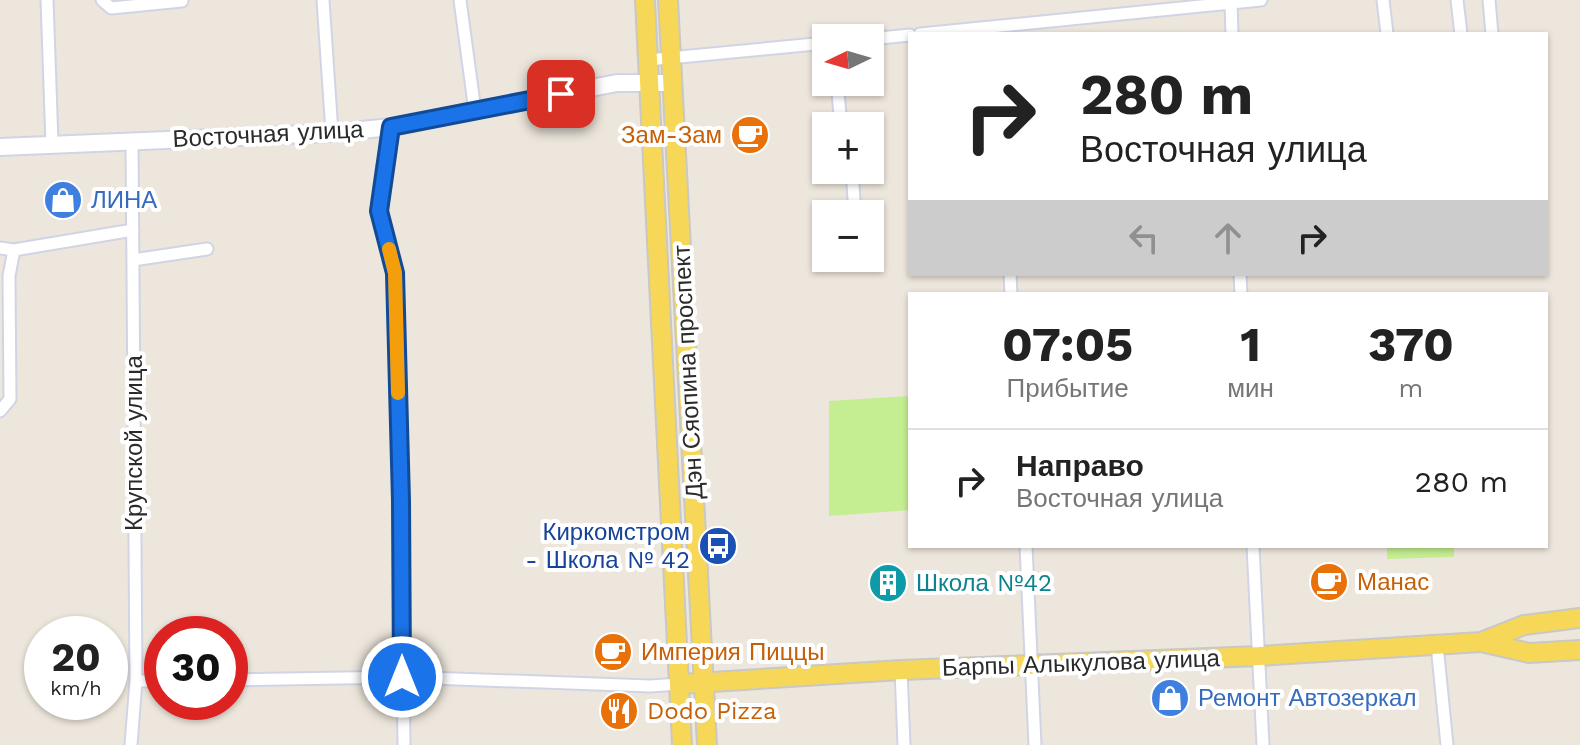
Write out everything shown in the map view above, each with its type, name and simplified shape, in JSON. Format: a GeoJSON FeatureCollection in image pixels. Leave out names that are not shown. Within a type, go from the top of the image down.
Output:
{"type":"FeatureCollection","features":[{"type":"Feature","properties":{"kind":"main road","name":"Дэн Сяопина проспект"},"geometry":{"type":"LineString","coordinates":[[645,0],[682,745]]}},
{"type":"Feature","properties":{"kind":"main road","name":"Дэн Сяопина проспект"},"geometry":{"type":"LineString","coordinates":[[668,0],[707,745]]}},
{"type":"Feature","properties":{"kind":"main road","name":"Барпы Алыкулова улица"},"geometry":{"type":"LineString","coordinates":[[1481,642],[1524,625],[1580,618]]}},
{"type":"Feature","properties":{"kind":"main road","name":"Барпы Алыкулова улица"},"geometry":{"type":"LineString","coordinates":[[680,684],[901,670],[1259,656],[1481,642],[1529,653],[1580,650]]}},
{"type":"Feature","properties":{"kind":"street"},"geometry":{"type":"LineString","coordinates":[[47,0],[52,143]]}},
{"type":"Feature","properties":{"kind":"street"},"geometry":{"type":"LineString","coordinates":[[102,0],[111,8],[182,1]]}},
{"type":"Feature","properties":{"kind":"street"},"geometry":{"type":"LineString","coordinates":[[323,0],[332,133]]}},
{"type":"Feature","properties":{"kind":"street"},"geometry":{"type":"LineString","coordinates":[[460,0],[475,111]]}},
{"type":"Feature","properties":{"kind":"street"},"geometry":{"type":"LineString","coordinates":[[958,32],[1261,0]]}},
{"type":"Feature","properties":{"kind":"street"},"geometry":{"type":"LineString","coordinates":[[1383,0],[1387,32]]}},
{"type":"Feature","properties":{"kind":"street"},"geometry":{"type":"LineString","coordinates":[[1457,0],[1461,32]]}},
{"type":"Feature","properties":{"kind":"street"},"geometry":{"type":"LineString","coordinates":[[1489,0],[1492,32]]}},
{"type":"Feature","properties":{"kind":"street"},"geometry":{"type":"LineString","coordinates":[[1231,2],[1232,32]]}},
{"type":"Feature","properties":{"kind":"street"},"geometry":{"type":"LineString","coordinates":[[884,38],[908,35]]}},
{"type":"Feature","properties":{"kind":"street"},"geometry":{"type":"LineString","coordinates":[[648,60],[812,44]]}},
{"type":"Feature","properties":{"kind":"street","name":"Восточная улица"},"geometry":{"type":"LineString","coordinates":[[0,147],[332,133],[391,127],[617,83],[672,83]]}},
{"type":"Feature","properties":{"kind":"street"},"geometry":{"type":"LineString","coordinates":[[391,127],[379,211],[395,273],[404,745]]}},
{"type":"Feature","properties":{"kind":"street","name":"Крупской улица"},"geometry":{"type":"LineString","coordinates":[[131,745],[136,681],[132,140]]}},
{"type":"Feature","properties":{"kind":"street"},"geometry":{"type":"LineString","coordinates":[[0,248],[14,250],[133,230]]}},
{"type":"Feature","properties":{"kind":"street"},"geometry":{"type":"LineString","coordinates":[[133,260],[207,249]]}},
{"type":"Feature","properties":{"kind":"street"},"geometry":{"type":"LineString","coordinates":[[0,411],[10,399],[9,276],[14,250]]}},
{"type":"Feature","properties":{"kind":"street"},"geometry":{"type":"LineString","coordinates":[[1026,548],[1035,745]]}},
{"type":"Feature","properties":{"kind":"street"},"geometry":{"type":"LineString","coordinates":[[1253,548],[1263,745]]}},
{"type":"Feature","properties":{"kind":"street"},"geometry":{"type":"LineString","coordinates":[[1437,645],[1447,745]]}},
{"type":"Feature","properties":{"kind":"street"},"geometry":{"type":"LineString","coordinates":[[901,670],[904,745]]}},
{"type":"Feature","properties":{"kind":"street"},"geometry":{"type":"LineString","coordinates":[[248,680],[402,677],[650,686],[680,684]]}},
{"type":"Feature","properties":{"kind":"street"},"geometry":{"type":"LineString","coordinates":[[136,681],[144,681]]}},
{"type":"Feature","properties":{"kind":"green space"},"geometry":{"type":"Polygon","coordinates":[[[908,396],[908,510],[829,516],[829,401],[908,396]]]}},
{"type":"Feature","properties":{"kind":"green space"},"geometry":{"type":"Polygon","coordinates":[[[1387,548],[1454,548],[1454,557],[1387,559],[1387,548]]]}},
{"type":"Feature","properties":{"kind":"slow traffic"},"geometry":{"type":"LineString","coordinates":[[389,249],[395,273],[398,393]]}},
{"type":"Feature","properties":{"kind":"place","name":"Зам-Зам"},"geometry":{"type":"Point","coordinates":[750,135]}},
{"type":"Feature","properties":{"kind":"place","name":"ЛИНА"},"geometry":{"type":"Point","coordinates":[63,200]}},
{"type":"Feature","properties":{"kind":"place","name":"Киркомстром - Школа № 42"},"geometry":{"type":"Point","coordinates":[718,546]}},
{"type":"Feature","properties":{"kind":"place","name":"Манас"},"geometry":{"type":"Point","coordinates":[1329,582]}},
{"type":"Feature","properties":{"kind":"place","name":"Школа №42"},"geometry":{"type":"Point","coordinates":[888,583]}},
{"type":"Feature","properties":{"kind":"place","name":"Империя Пиццы"},"geometry":{"type":"Point","coordinates":[613,652]}},
{"type":"Feature","properties":{"kind":"place","name":"Ремонт Автозеркал"},"geometry":{"type":"Point","coordinates":[1170,698]}},
{"type":"Feature","properties":{"kind":"place","name":"Dodo Pizza"},"geometry":{"type":"Point","coordinates":[619,711]}},
{"type":"Feature","properties":{"kind":"route"},"geometry":{"type":"LineString","coordinates":[[402,677],[395,273],[379,211],[391,127],[561,94]]}}]}
